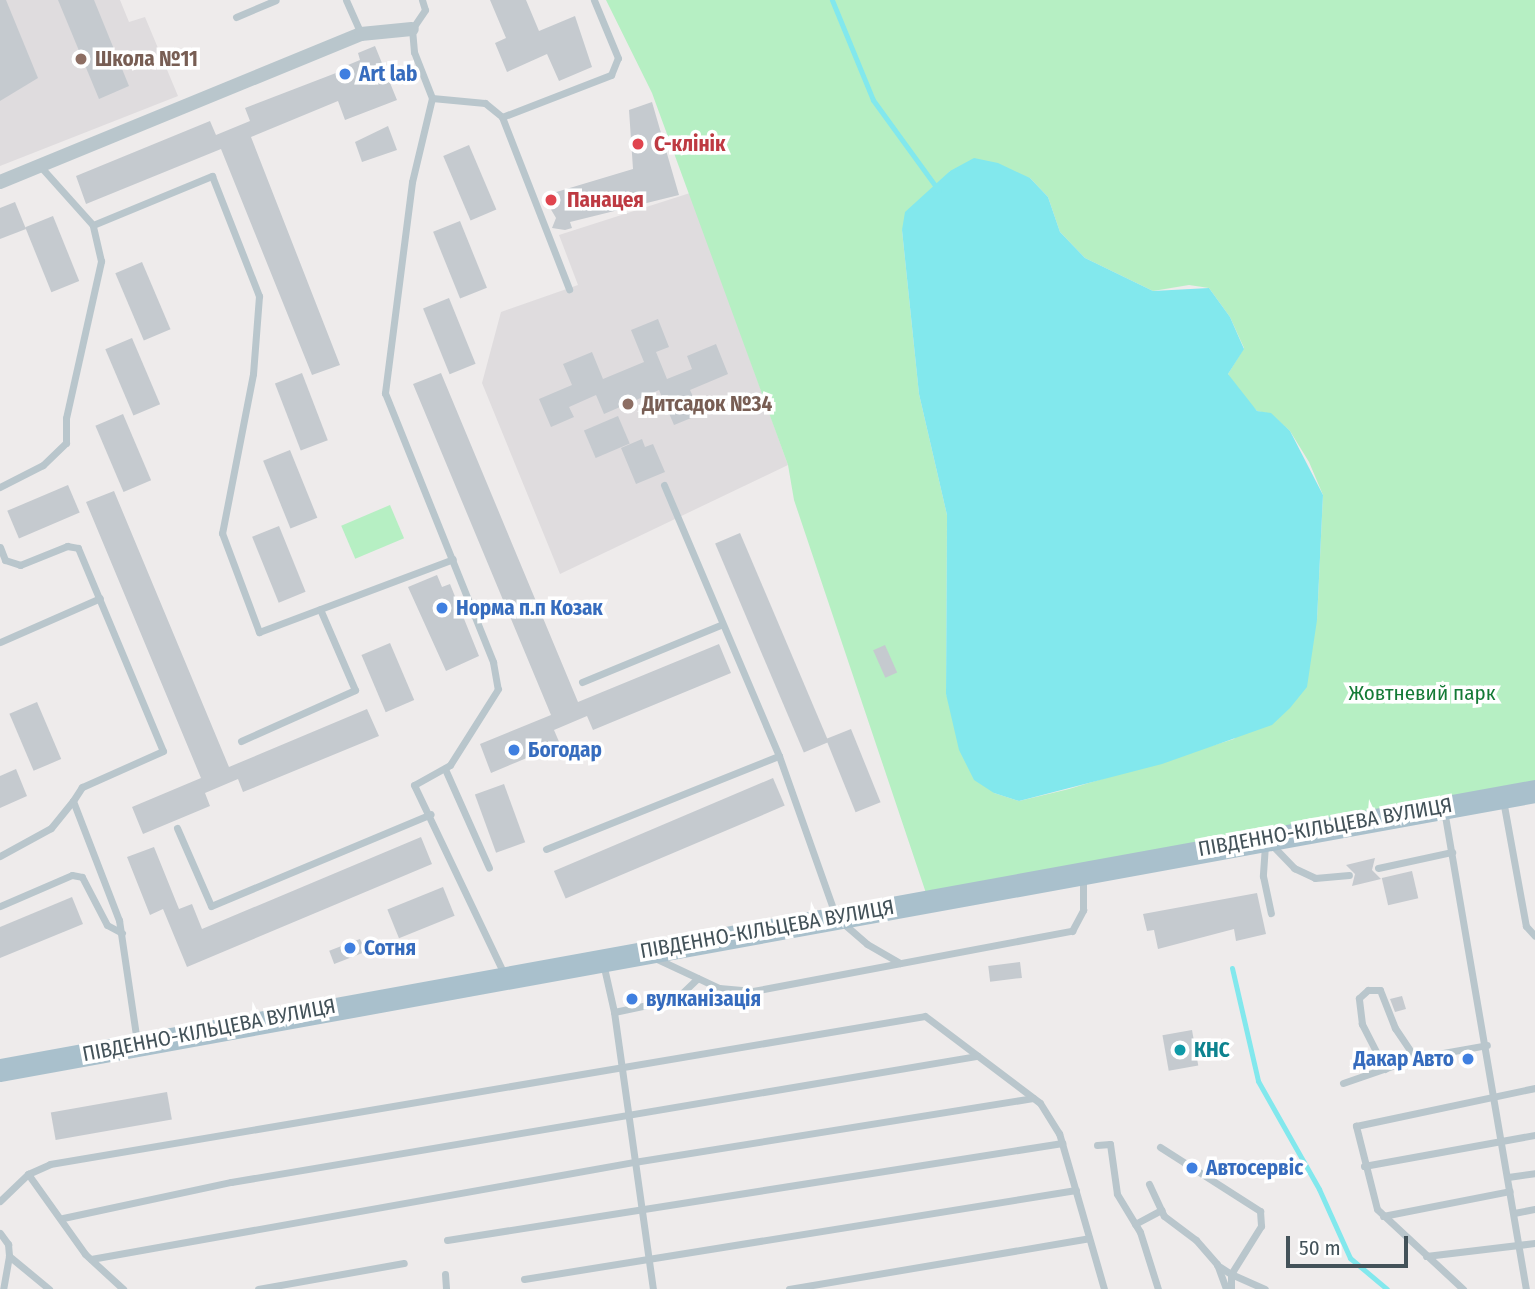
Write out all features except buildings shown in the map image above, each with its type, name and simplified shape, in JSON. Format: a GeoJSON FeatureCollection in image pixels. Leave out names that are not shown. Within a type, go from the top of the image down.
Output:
{"type":"FeatureCollection","features":[{"type":"Feature","properties":{"kind":"main road","name":"ПІВДЕННО-КІЛЬЦЕВА ВУЛИЦЯ"},"geometry":{"type":"LineString","coordinates":[[0,1070],[1083,871],[1535,791]]}},
{"type":"Feature","properties":{"kind":"street"},"geometry":{"type":"LineString","coordinates":[[0,182],[361,34],[412,29]]}},
{"type":"Feature","properties":{"kind":"lane"},"geometry":{"type":"LineString","coordinates":[[236,17],[276,0]]}},
{"type":"Feature","properties":{"kind":"lane"},"geometry":{"type":"LineString","coordinates":[[346,0],[361,34]]}},
{"type":"Feature","properties":{"kind":"lane"},"geometry":{"type":"LineString","coordinates":[[422,0],[425,10],[412,29],[414,52],[432,99],[412,182],[385,393],[493,663],[498,690],[445,769],[414,785],[431,814],[506,978]]}},
{"type":"Feature","properties":{"kind":"lane"},"geometry":{"type":"LineString","coordinates":[[502,117],[611,75],[618,58],[594,0]]}},
{"type":"Feature","properties":{"kind":"lane"},"geometry":{"type":"LineString","coordinates":[[432,99],[485,103],[502,117],[569,289]]}},
{"type":"Feature","properties":{"kind":"lane"},"geometry":{"type":"LineString","coordinates":[[0,488],[43,465],[66,443],[66,418],[101,261],[93,225],[40,166]]}},
{"type":"Feature","properties":{"kind":"lane"},"geometry":{"type":"LineString","coordinates":[[93,225],[212,176],[259,296],[253,374],[222,533],[259,632],[453,559]]}},
{"type":"Feature","properties":{"kind":"lane"},"geometry":{"type":"LineString","coordinates":[[664,485],[720,625],[779,756],[836,917],[867,944],[900,963]]}},
{"type":"Feature","properties":{"kind":"lane"},"geometry":{"type":"LineString","coordinates":[[0,547],[5,560],[20,565],[67,546],[78,548],[163,751],[82,787],[51,828],[0,856]]}},
{"type":"Feature","properties":{"kind":"lane"},"geometry":{"type":"LineString","coordinates":[[0,642],[100,598]]}},
{"type":"Feature","properties":{"kind":"lane"},"geometry":{"type":"LineString","coordinates":[[241,741],[355,690],[320,609]]}},
{"type":"Feature","properties":{"kind":"lane"},"geometry":{"type":"LineString","coordinates":[[582,682],[720,625]]}},
{"type":"Feature","properties":{"kind":"lane"},"geometry":{"type":"LineString","coordinates":[[546,849],[779,756]]}},
{"type":"Feature","properties":{"kind":"lane"},"geometry":{"type":"LineString","coordinates":[[445,769],[489,868]]}},
{"type":"Feature","properties":{"kind":"lane"},"geometry":{"type":"LineString","coordinates":[[1502,796],[1526,926],[1535,936]]}},
{"type":"Feature","properties":{"kind":"lane"},"geometry":{"type":"LineString","coordinates":[[73,802],[122,933],[138,1045]]}},
{"type":"Feature","properties":{"kind":"lane"},"geometry":{"type":"LineString","coordinates":[[1443,806],[1503,1141],[1526,1289]]}},
{"type":"Feature","properties":{"kind":"lane"},"geometry":{"type":"LineString","coordinates":[[177,828],[211,906],[431,814]]}},
{"type":"Feature","properties":{"kind":"lane"},"geometry":{"type":"LineString","coordinates":[[1265,838],[1294,868],[1315,878],[1349,875]]}},
{"type":"Feature","properties":{"kind":"lane"},"geometry":{"type":"LineString","coordinates":[[1265,838],[1263,876],[1271,913]]}},
{"type":"Feature","properties":{"kind":"lane"},"geometry":{"type":"LineString","coordinates":[[1378,868],[1452,852]]}},
{"type":"Feature","properties":{"kind":"lane"},"geometry":{"type":"LineString","coordinates":[[641,952],[719,988],[753,991],[1072,931],[1083,911],[1083,871]]}},
{"type":"Feature","properties":{"kind":"lane"},"geometry":{"type":"LineString","coordinates":[[0,906],[72,875],[82,877],[107,925],[122,933]]}},
{"type":"Feature","properties":{"kind":"lane"},"geometry":{"type":"LineString","coordinates":[[602,959],[614,1012],[653,1289]]}},
{"type":"Feature","properties":{"kind":"lane"},"geometry":{"type":"LineString","coordinates":[[614,1012],[677,999],[698,978]]}},
{"type":"Feature","properties":{"kind":"lane"},"geometry":{"type":"LineString","coordinates":[[1385,1069],[1362,1024],[1359,998],[1368,990],[1380,990],[1395,1028],[1415,1058]]}},
{"type":"Feature","properties":{"kind":"lane"},"geometry":{"type":"LineString","coordinates":[[0,1201],[28,1174],[50,1164],[925,1016],[1033,1098],[1062,1143],[1104,1289]]}},
{"type":"Feature","properties":{"kind":"lane"},"geometry":{"type":"LineString","coordinates":[[1343,1083],[1415,1058],[1486,1045]]}},
{"type":"Feature","properties":{"kind":"lane"},"geometry":{"type":"LineString","coordinates":[[63,1218],[231,1182],[977,1056]]}},
{"type":"Feature","properties":{"kind":"lane"},"geometry":{"type":"LineString","coordinates":[[1463,1289],[1383,1216],[1364,1166],[1356,1126],[1535,1088]]}},
{"type":"Feature","properties":{"kind":"lane"},"geometry":{"type":"LineString","coordinates":[[91,1259],[634,1162],[1033,1098]]}},
{"type":"Feature","properties":{"kind":"lane"},"geometry":{"type":"LineString","coordinates":[[1364,1166],[1535,1135]]}},
{"type":"Feature","properties":{"kind":"lane"},"geometry":{"type":"LineString","coordinates":[[447,1240],[641,1207],[1062,1143]]}},
{"type":"Feature","properties":{"kind":"lane"},"geometry":{"type":"LineString","coordinates":[[1097,1145],[1110,1144],[1117,1194],[1135,1224],[1158,1289]]}},
{"type":"Feature","properties":{"kind":"lane"},"geometry":{"type":"LineString","coordinates":[[1160,1147],[1264,1217],[1231,1274],[1228,1289]]}},
{"type":"Feature","properties":{"kind":"lane"},"geometry":{"type":"LineString","coordinates":[[1508,1177],[1535,1173]]}},
{"type":"Feature","properties":{"kind":"lane"},"geometry":{"type":"LineString","coordinates":[[28,1174],[91,1259],[123,1289]]}},
{"type":"Feature","properties":{"kind":"lane"},"geometry":{"type":"LineString","coordinates":[[1149,1184],[1161,1210],[1216,1264],[1265,1289]]}},
{"type":"Feature","properties":{"kind":"lane"},"geometry":{"type":"LineString","coordinates":[[524,1279],[1076,1190]]}},
{"type":"Feature","properties":{"kind":"lane"},"geometry":{"type":"LineString","coordinates":[[1383,1216],[1510,1191]]}},
{"type":"Feature","properties":{"kind":"lane"},"geometry":{"type":"LineString","coordinates":[[1514,1213],[1535,1209]]}},
{"type":"Feature","properties":{"kind":"lane"},"geometry":{"type":"LineString","coordinates":[[1135,1224],[1161,1210]]}},
{"type":"Feature","properties":{"kind":"lane"},"geometry":{"type":"LineString","coordinates":[[0,1233],[8,1244],[9,1256],[4,1289]]}},
{"type":"Feature","properties":{"kind":"lane"},"geometry":{"type":"LineString","coordinates":[[789,1289],[1090,1238]]}},
{"type":"Feature","properties":{"kind":"lane"},"geometry":{"type":"LineString","coordinates":[[1426,1256],[1535,1243]]}},
{"type":"Feature","properties":{"kind":"lane"},"geometry":{"type":"LineString","coordinates":[[9,1256],[49,1289]]}},
{"type":"Feature","properties":{"kind":"lane"},"geometry":{"type":"LineString","coordinates":[[258,1289],[404,1263]]}},
{"type":"Feature","properties":{"kind":"lane"},"geometry":{"type":"LineString","coordinates":[[1216,1264],[1228,1289]]}},
{"type":"Feature","properties":{"kind":"lane"},"geometry":{"type":"LineString","coordinates":[[445,1274],[446,1289]]}},
{"type":"Feature","properties":{"kind":"shaded area","name":"Школа №11"},"geometry":{"type":"Polygon","coordinates":[[[0,0],[120,0],[129,22],[145,17],[178,96],[0,166],[0,0]]]}},
{"type":"Feature","properties":{"kind":"shaded area","name":"Дитсадок №34"},"geometry":{"type":"Polygon","coordinates":[[[690,193],[788,465],[560,574],[482,383],[501,312],[578,285],[559,235],[690,193]]]}},
{"type":"Feature","properties":{"kind":"green space","name":"Жовтневий парк"},"geometry":{"type":"Polygon","coordinates":[[[606,0],[1535,0],[1535,790],[928,899],[794,500],[788,465],[652,93],[606,0]],[[950,171],[902,230],[919,394],[947,515],[946,694],[994,793],[1019,801],[1069,789],[1234,739],[1317,620],[1323,495],[1309,462],[1290,431],[1271,414],[1257,411],[1236,389],[1228,374],[1244,348],[1230,317],[1209,288],[1189,285],[1153,291],[1085,258],[1060,232],[1048,197],[1030,178],[950,171]]]}},
{"type":"Feature","properties":{"kind":"green space"},"geometry":{"type":"Polygon","coordinates":[[[390,505],[404,538],[355,559],[341,526],[390,505]]]}},
{"type":"Feature","properties":{"kind":"water"},"geometry":{"type":"Polygon","coordinates":[[[974,158],[998,163],[1030,178],[1048,197],[1060,232],[1085,258],[1153,291],[1209,288],[1230,317],[1244,349],[1228,374],[1257,411],[1271,413],[1290,431],[1323,495],[1317,620],[1307,687],[1290,708],[1272,725],[1162,764],[1019,801],[994,793],[974,780],[959,750],[946,694],[947,515],[919,394],[902,230],[905,212],[950,171],[974,158]]]}},
{"type":"Feature","properties":{"kind":"waterway"},"geometry":{"type":"LineString","coordinates":[[832,0],[873,100],[939,191]]}},
{"type":"Feature","properties":{"kind":"waterway"},"geometry":{"type":"LineString","coordinates":[[1232,968],[1258,1081],[1319,1189],[1350,1258],[1387,1289]]}},
{"type":"Feature","properties":{"kind":"place","name":"Школа №11"},"geometry":{"type":"Point","coordinates":[81,59]}},
{"type":"Feature","properties":{"kind":"place","name":"Art lab"},"geometry":{"type":"Point","coordinates":[345,74]}},
{"type":"Feature","properties":{"kind":"place","name":"С-клінік"},"geometry":{"type":"Point","coordinates":[638,144]}},
{"type":"Feature","properties":{"kind":"place","name":"Панацея"},"geometry":{"type":"Point","coordinates":[551,200]}},
{"type":"Feature","properties":{"kind":"place","name":"Дитсадок №34"},"geometry":{"type":"Point","coordinates":[628,404]}},
{"type":"Feature","properties":{"kind":"place","name":"Норма п.п Козак"},"geometry":{"type":"Point","coordinates":[442,608]}},
{"type":"Feature","properties":{"kind":"place","name":"Богодар"},"geometry":{"type":"Point","coordinates":[514,750]}},
{"type":"Feature","properties":{"kind":"place","name":"Сотня"},"geometry":{"type":"Point","coordinates":[350,948]}},
{"type":"Feature","properties":{"kind":"place","name":"вулканізація"},"geometry":{"type":"Point","coordinates":[632,999]}},
{"type":"Feature","properties":{"kind":"place","name":"КНС"},"geometry":{"type":"Point","coordinates":[1180,1050]}},
{"type":"Feature","properties":{"kind":"place","name":"Дакар Авто"},"geometry":{"type":"Point","coordinates":[1468,1059]}},
{"type":"Feature","properties":{"kind":"place","name":"Автосервіс"},"geometry":{"type":"Point","coordinates":[1192,1168]}}]}
